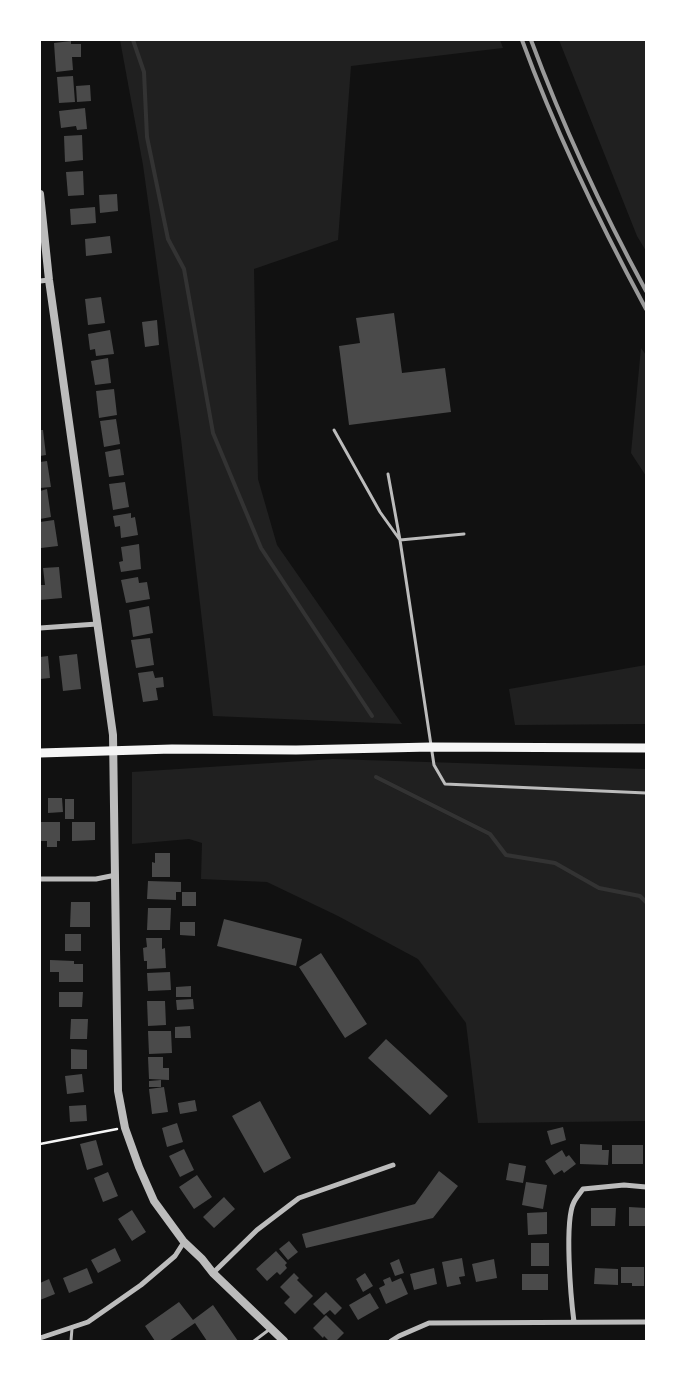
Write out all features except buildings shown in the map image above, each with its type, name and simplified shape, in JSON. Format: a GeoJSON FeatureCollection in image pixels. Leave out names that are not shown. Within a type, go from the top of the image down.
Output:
{"type":"FeatureCollection","features":[{"type":"Feature","properties":{"kind":"main road"},"geometry":{"type":"LineString","coordinates":[[40,753],[172,749],[646,748]]}},
{"type":"Feature","properties":{"kind":"street"},"geometry":{"type":"LineString","coordinates":[[40,194],[114,752],[118,1091],[125,1128],[154,1201],[184,1242],[202,1259],[213,1273],[284,1341]]}},
{"type":"Feature","properties":{"kind":"street"},"geometry":{"type":"LineString","coordinates":[[40,281],[50,280]]}},
{"type":"Feature","properties":{"kind":"street"},"geometry":{"type":"LineString","coordinates":[[40,628],[97,624]]}},
{"type":"Feature","properties":{"kind":"street"},"geometry":{"type":"LineString","coordinates":[[40,879],[96,879],[116,875]]}},
{"type":"Feature","properties":{"kind":"street"},"geometry":{"type":"LineString","coordinates":[[213,1273],[256,1230],[298,1198],[393,1165]]}},
{"type":"Feature","properties":{"kind":"street"},"geometry":{"type":"LineString","coordinates":[[574,1322],[570,1224],[573,1203],[583,1189],[624,1185],[646,1187]]}},
{"type":"Feature","properties":{"kind":"street"},"geometry":{"type":"LineString","coordinates":[[40,1338],[88,1322],[141,1285],[175,1256],[184,1242]]}},
{"type":"Feature","properties":{"kind":"street"},"geometry":{"type":"LineString","coordinates":[[391,1341],[398,1336],[430,1323],[646,1322]]}},
{"type":"Feature","properties":{"kind":"lane"},"geometry":{"type":"LineString","coordinates":[[334,430],[380,512],[400,540]]}},
{"type":"Feature","properties":{"kind":"lane"},"geometry":{"type":"LineString","coordinates":[[388,474],[400,540],[434,765],[445,784],[646,793]]}},
{"type":"Feature","properties":{"kind":"lane"},"geometry":{"type":"LineString","coordinates":[[400,540],[464,534]]}},
{"type":"Feature","properties":{"kind":"lane"},"geometry":{"type":"LineString","coordinates":[[71,1341],[72,1328]]}},
{"type":"Feature","properties":{"kind":"lane"},"geometry":{"type":"LineString","coordinates":[[254,1341],[272,1328]]}},
{"type":"Feature","properties":{"kind":"path"},"geometry":{"type":"LineString","coordinates":[[40,1144],[125,1128]]}},
{"type":"Feature","properties":{"kind":"shaded area"},"geometry":{"type":"Polygon","coordinates":[[[120,40],[500,40],[503,48],[351,66],[338,240],[254,269],[258,479],[277,545],[402,724],[213,716],[181,439],[143,165],[120,40]]]}},
{"type":"Feature","properties":{"kind":"shaded area"},"geometry":{"type":"Polygon","coordinates":[[[559,40],[646,40],[646,251],[637,236],[559,40]]]}},
{"type":"Feature","properties":{"kind":"shaded area"},"geometry":{"type":"Polygon","coordinates":[[[641,348],[646,355],[646,476],[631,453],[641,348]]]}},
{"type":"Feature","properties":{"kind":"shaded area"},"geometry":{"type":"Polygon","coordinates":[[[646,665],[646,724],[515,725],[509,689],[646,665]]]}},
{"type":"Feature","properties":{"kind":"shaded area"},"geometry":{"type":"Polygon","coordinates":[[[333,759],[646,769],[646,1121],[478,1123],[466,1023],[418,959],[338,916],[267,882],[201,879],[202,843],[189,839],[132,844],[132,772],[333,759]]]}},
{"type":"Feature","properties":{"kind":"waterway"},"geometry":{"type":"LineString","coordinates":[[133,40],[144,72],[147,137],[168,239],[184,269],[213,433],[261,548],[372,716]]}},
{"type":"Feature","properties":{"kind":"waterway"},"geometry":{"type":"LineString","coordinates":[[376,777],[490,834],[506,855],[555,863],[599,888],[640,896],[646,902]]}},
{"type":"Feature","properties":{"kind":"railway"},"geometry":{"type":"LineString","coordinates":[[522,40],[549,109],[579,177],[646,309]]}},
{"type":"Feature","properties":{"kind":"railway"},"geometry":{"type":"LineString","coordinates":[[531,40],[556,104],[584,167],[646,291]]}}]}
